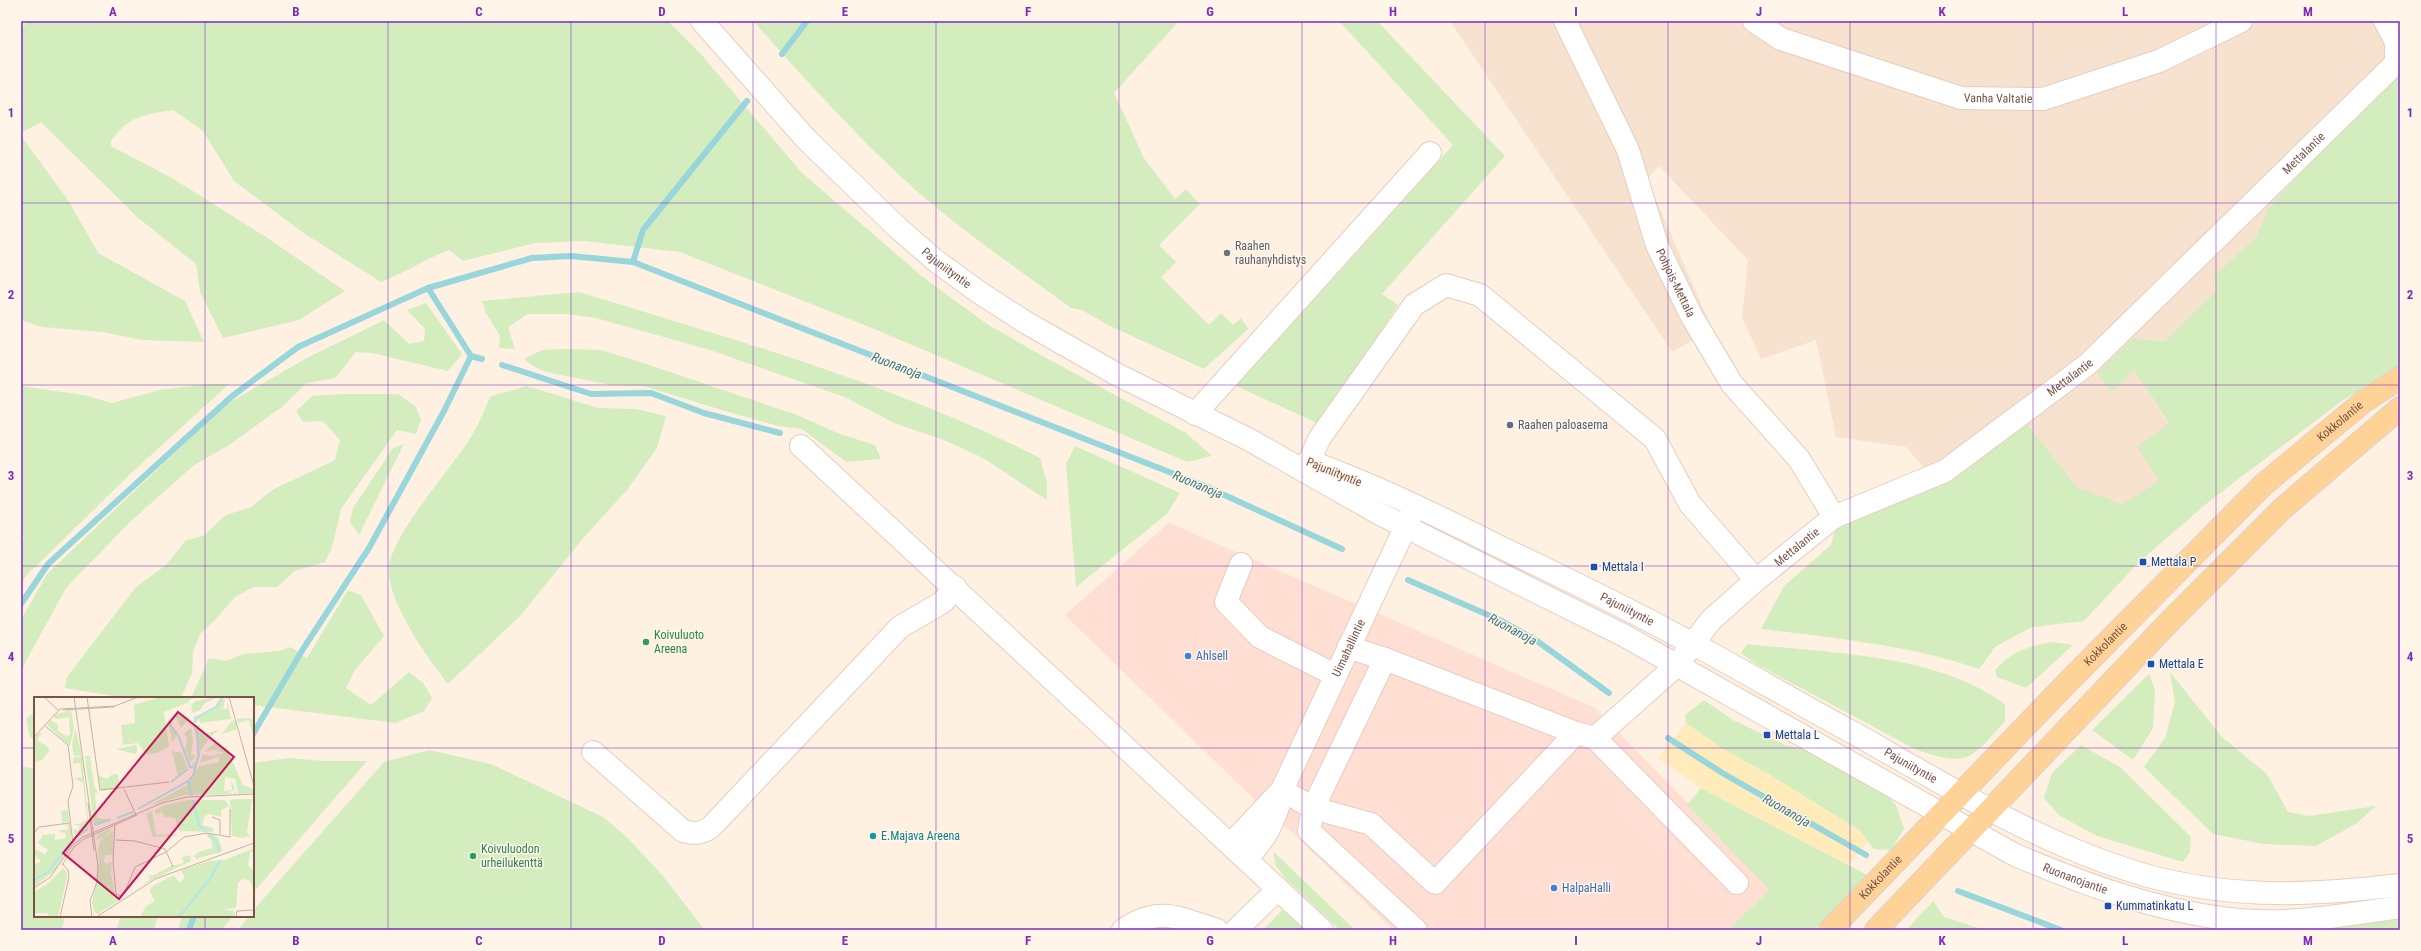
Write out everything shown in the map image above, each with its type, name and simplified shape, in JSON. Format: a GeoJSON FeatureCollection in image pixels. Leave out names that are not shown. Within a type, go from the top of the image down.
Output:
{"type":"FeatureCollection","features":[{"type":"Feature","properties":{"kind":"main road","name":"Kokkolantie"},"geometry":{"type":"LineString","coordinates":[[1830,930],[1961,792],[2263,485],[2363,402],[2400,378]]}},
{"type":"Feature","properties":{"kind":"main road"},"geometry":{"type":"LineString","coordinates":[[1876,930],[1992,810],[2172,619],[2282,509],[2400,408]]}},
{"type":"Feature","properties":{"kind":"street","name":"Pajuniityntie"},"geometry":{"type":"LineString","coordinates":[[702,21],[806,139],[888,219],[936,260],[980,293],[1032,326],[1118,375],[1195,414],[1307,466],[1415,506],[1598,594],[1693,644],[1992,810]]}},
{"type":"Feature","properties":{"kind":"street","name":"Pohjois-Mettala"},"geometry":{"type":"LineString","coordinates":[[1565,21],[1628,150],[1657,245],[1692,315],[1732,384],[1799,459],[1834,517]]}},
{"type":"Feature","properties":{"kind":"street","name":"Vanha Valtatie"},"geometry":{"type":"LineString","coordinates":[[1754,21],[1781,39],[1961,98],[2043,99],[2159,61],[2241,21]]}},
{"type":"Feature","properties":{"kind":"street","name":"Mettalantie"},"geometry":{"type":"LineString","coordinates":[[1313,808],[1371,824],[1435,883],[1586,735],[1676,666],[1711,620],[1756,580],[1834,517],[1945,471],[2088,364],[2396,63],[2396,42],[2386,22]]}},
{"type":"Feature","properties":{"kind":"street"},"geometry":{"type":"LineString","coordinates":[[1195,414],[1430,152]]}},
{"type":"Feature","properties":{"kind":"street"},"geometry":{"type":"LineString","coordinates":[[1307,466],[1319,439],[1414,305],[1446,285],[1480,295],[1655,439],[1690,504],[1756,580]]}},
{"type":"Feature","properties":{"kind":"street"},"geometry":{"type":"LineString","coordinates":[[801,446],[955,587],[1322,930]]}},
{"type":"Feature","properties":{"kind":"street","name":"Pajuniityntie"},"geometry":{"type":"LineString","coordinates":[[1307,466],[1406,527],[1623,635],[1972,831]]}},
{"type":"Feature","properties":{"kind":"street","name":"Uimahallintie"},"geometry":{"type":"LineString","coordinates":[[1239,852],[1259,845],[1274,821],[1282,790],[1334,675],[1415,506]]}},
{"type":"Feature","properties":{"kind":"street"},"geometry":{"type":"LineString","coordinates":[[1241,564],[1226,602],[1260,637],[1334,675]]}},
{"type":"Feature","properties":{"kind":"street"},"geometry":{"type":"LineString","coordinates":[[593,752],[683,831],[695,834],[704,832],[711,827],[900,627],[943,602],[955,587]]}},
{"type":"Feature","properties":{"kind":"street"},"geometry":{"type":"LineString","coordinates":[[1348,647],[1385,659],[1586,735],[1737,883]]}},
{"type":"Feature","properties":{"kind":"street"},"geometry":{"type":"LineString","coordinates":[[1385,659],[1313,808],[1309,831],[1416,930]]}},
{"type":"Feature","properties":{"kind":"street"},"geometry":{"type":"LineString","coordinates":[[1282,790],[1313,808]]}},
{"type":"Feature","properties":{"kind":"street","name":"Ruonanojantie"},"geometry":{"type":"LineString","coordinates":[[1992,810],[2094,860],[2158,878],[2230,891],[2325,894],[2400,885]]}},
{"type":"Feature","properties":{"kind":"street","name":"Ruonanojantie"},"geometry":{"type":"LineString","coordinates":[[1972,831],[2015,855],[2077,881],[2222,924],[2281,921],[2400,907]]}},
{"type":"Feature","properties":{"kind":"street"},"geometry":{"type":"LineString","coordinates":[[1236,930],[1278,889]]}},
{"type":"Feature","properties":{"kind":"street"},"geometry":{"type":"LineString","coordinates":[[2222,924],[2230,891]]}},
{"type":"Feature","properties":{"kind":"street"},"geometry":{"type":"LineString","coordinates":[[1123,930],[1148,916],[1168,915],[1217,930]]}},
{"type":"Feature","properties":{"kind":"shaded area"},"geometry":{"type":"Polygon","coordinates":[[[1450,21],[2400,21],[2400,66],[2268,208],[2256,237],[2214,276],[2216,291],[2164,342],[2133,338],[2134,370],[2169,424],[2160,481],[2123,504],[2077,487],[2026,424],[1939,485],[1906,447],[1836,437],[1816,340],[1761,359],[1742,317],[1748,260],[1659,166],[1647,179],[1712,329],[1672,352],[1450,21]]]}},
{"type":"Feature","properties":{"kind":"shaded area"},"geometry":{"type":"Polygon","coordinates":[[[1169,523],[1595,708],[1774,892],[1738,930],[1393,930],[1292,832],[1261,806],[1065,615],[1169,523]]]}},
{"type":"Feature","properties":{"kind":"green space"},"geometry":{"type":"Polygon","coordinates":[[[27,21],[668,21],[700,53],[801,172],[924,278],[987,324],[1048,359],[1186,433],[1212,456],[1187,462],[872,328],[680,252],[584,241],[535,243],[463,261],[449,250],[381,282],[305,234],[234,181],[203,131],[173,110],[145,115],[124,126],[111,141],[111,146],[172,178],[266,237],[345,291],[299,320],[223,338],[200,292],[196,264],[137,217],[41,122],[21,133],[21,31],[27,21]]]}},
{"type":"Feature","properties":{"kind":"green space"},"geometry":{"type":"Polygon","coordinates":[[[753,21],[1179,21],[1114,93],[1144,158],[1175,199],[1186,189],[1200,204],[1159,245],[1176,262],[1161,277],[1209,325],[1221,313],[1233,325],[1241,318],[1248,329],[1204,369],[1110,326],[1082,310],[1071,308],[949,218],[910,185],[849,126],[753,21]]]}},
{"type":"Feature","properties":{"kind":"green space"},"geometry":{"type":"Polygon","coordinates":[[[1339,21],[1377,21],[1505,156],[1382,294],[1398,305],[1319,424],[1234,385],[1342,269],[1453,145],[1339,21]]]}},
{"type":"Feature","properties":{"kind":"green space"},"geometry":{"type":"Polygon","coordinates":[[[2400,66],[2400,365],[2342,401],[2212,499],[2139,562],[2084,621],[2032,627],[1996,646],[1979,669],[1899,648],[1844,639],[1761,629],[1784,586],[1831,545],[1836,525],[2026,423],[2077,487],[2123,504],[2159,481],[2137,447],[2169,423],[2134,370],[2112,392],[2097,373],[2133,338],[2164,342],[2216,291],[2214,276],[2256,237],[2268,208],[2400,66]]]}},
{"type":"Feature","properties":{"kind":"green space"},"geometry":{"type":"Polygon","coordinates":[[[21,136],[68,200],[98,253],[185,301],[204,342],[141,340],[103,332],[42,327],[21,320],[21,136]]]}},
{"type":"Feature","properties":{"kind":"green space"},"geometry":{"type":"Polygon","coordinates":[[[579,292],[813,365],[928,408],[985,432],[1040,458],[1047,483],[1047,500],[983,458],[944,440],[894,423],[847,398],[710,350],[596,318],[567,314],[528,314],[508,327],[515,349],[499,348],[500,336],[486,313],[482,301],[579,292]]]}},
{"type":"Feature","properties":{"kind":"green space"},"geometry":{"type":"Polygon","coordinates":[[[426,303],[462,354],[448,371],[372,353],[356,352],[335,378],[307,383],[282,407],[229,445],[193,466],[130,522],[66,588],[23,667],[21,666],[21,620],[47,574],[225,405],[307,358],[384,320],[409,344],[424,341],[425,329],[407,310],[426,303]]]}},
{"type":"Feature","properties":{"kind":"green space"},"geometry":{"type":"Polygon","coordinates":[[[542,350],[601,350],[797,415],[840,434],[875,445],[881,459],[846,462],[802,429],[778,426],[644,386],[611,385],[546,372],[524,359],[542,350]]]}},
{"type":"Feature","properties":{"kind":"green space"},"geometry":{"type":"Polygon","coordinates":[[[208,384],[229,384],[127,477],[26,576],[21,585],[21,542],[24,539],[21,530],[21,386],[83,395],[112,403],[160,390],[208,384]]]}},
{"type":"Feature","properties":{"kind":"green space"},"geometry":{"type":"Polygon","coordinates":[[[527,386],[598,408],[636,409],[666,416],[657,448],[627,490],[585,536],[520,616],[448,684],[420,645],[401,612],[394,596],[390,580],[389,567],[400,537],[424,501],[471,437],[491,396],[527,386]]]}},
{"type":"Feature","properties":{"kind":"green space"},"geometry":{"type":"Polygon","coordinates":[[[341,394],[398,394],[416,407],[421,420],[416,434],[397,430],[341,509],[332,548],[325,562],[295,571],[277,587],[254,587],[235,597],[215,620],[200,634],[193,652],[192,673],[181,697],[120,697],[65,688],[67,677],[136,587],[166,565],[186,540],[203,536],[226,515],[251,507],[272,490],[335,460],[340,440],[323,421],[303,422],[296,411],[312,396],[341,394]]]}},
{"type":"Feature","properties":{"kind":"green space"},"geometry":{"type":"Polygon","coordinates":[[[404,444],[359,535],[350,522],[353,508],[393,448],[404,444]]]}},
{"type":"Feature","properties":{"kind":"green space"},"geometry":{"type":"Polygon","coordinates":[[[1075,446],[1180,493],[1167,514],[1076,587],[1066,464],[1075,446]]]}},
{"type":"Feature","properties":{"kind":"green space"},"geometry":{"type":"Polygon","coordinates":[[[348,590],[361,595],[384,636],[355,670],[346,688],[371,705],[409,672],[424,684],[432,698],[424,711],[396,723],[254,705],[254,697],[191,697],[209,658],[226,661],[243,654],[278,651],[291,647],[307,658],[348,590]]]}},
{"type":"Feature","properties":{"kind":"green space"},"geometry":{"type":"Polygon","coordinates":[[[2053,642],[2073,645],[2026,688],[1997,677],[1995,670],[2007,658],[2021,650],[2036,645],[2053,642]]]}},
{"type":"Feature","properties":{"kind":"green space"},"geometry":{"type":"Polygon","coordinates":[[[1747,644],[1847,654],[1915,665],[1948,675],[1978,687],[2005,704],[2005,721],[1976,752],[1958,759],[1947,758],[1917,750],[1754,663],[1741,653],[1747,644]]]}},
{"type":"Feature","properties":{"kind":"green space"},"geometry":{"type":"Polygon","coordinates":[[[2170,672],[2222,737],[2267,774],[2288,812],[2309,816],[2376,806],[2356,824],[2316,846],[2264,844],[2213,834],[2144,767],[2165,738],[2175,702],[2170,672]]]}},
{"type":"Feature","properties":{"kind":"green space"},"geometry":{"type":"Polygon","coordinates":[[[2149,674],[2155,690],[2153,728],[2133,760],[2092,730],[2149,674]]]}},
{"type":"Feature","properties":{"kind":"green space"},"geometry":{"type":"Polygon","coordinates":[[[1704,700],[1733,720],[1785,745],[1808,750],[1880,788],[1896,805],[1904,829],[1891,850],[1874,849],[1859,830],[1770,775],[1721,748],[1686,723],[1685,715],[1704,700]]]}},
{"type":"Feature","properties":{"kind":"green space"},"geometry":{"type":"Polygon","coordinates":[[[34,713],[34,739],[30,737],[26,718],[34,713]]]}},
{"type":"Feature","properties":{"kind":"green space"},"geometry":{"type":"Polygon","coordinates":[[[2081,745],[2120,767],[2191,837],[2190,852],[2183,862],[2097,836],[2060,816],[2044,798],[2052,773],[2081,745]]]}},
{"type":"Feature","properties":{"kind":"green space","name":"Koivuluodon urheilukenttä"},"geometry":{"type":"Polygon","coordinates":[[[429,750],[491,764],[603,817],[627,837],[662,875],[705,930],[238,930],[248,917],[254,917],[256,907],[384,762],[429,750]]]}},
{"type":"Feature","properties":{"kind":"green space"},"geometry":{"type":"Polygon","coordinates":[[[289,758],[324,761],[367,761],[254,892],[254,763],[289,758]]]}},
{"type":"Feature","properties":{"kind":"green space"},"geometry":{"type":"Polygon","coordinates":[[[21,766],[34,769],[34,917],[65,917],[62,930],[23,930],[21,924],[21,766]]]}},
{"type":"Feature","properties":{"kind":"green space"},"geometry":{"type":"Polygon","coordinates":[[[1701,788],[1867,875],[1815,930],[1728,930],[1770,890],[1687,805],[1701,788]]]}},
{"type":"Feature","properties":{"kind":"green space"},"geometry":{"type":"Polygon","coordinates":[[[1273,851],[1355,930],[1340,930],[1286,879],[1276,866],[1273,851]]]}},
{"type":"Feature","properties":{"kind":"green space"},"geometry":{"type":"Polygon","coordinates":[[[1933,901],[1944,917],[1985,930],[1906,930],[1933,901]]]}},
{"type":"Feature","properties":{"kind":"green space"},"geometry":{"type":"Polygon","coordinates":[[[1282,910],[1307,930],[1263,930],[1282,910]]]}},
{"type":"Feature","properties":{"kind":"green space"},"geometry":{"type":"Polygon","coordinates":[[[121,917],[158,917],[154,930],[116,930],[121,917]]]}},
{"type":"Feature","properties":{"kind":"green space"},"geometry":{"type":"Polygon","coordinates":[[[182,917],[232,917],[221,930],[178,930],[182,917]]]}},
{"type":"Feature","properties":{"kind":"green space"},"geometry":{"type":"Polygon","coordinates":[[[2400,919],[2400,930],[2314,930],[2400,919]]]}},
{"type":"Feature","properties":{"kind":"sand"},"geometry":{"type":"Polygon","coordinates":[[[1686,723],[1721,748],[1770,775],[1859,830],[1868,841],[1848,865],[1701,788],[1658,758],[1686,723]]]}},
{"type":"Feature","properties":{"kind":"waterway","name":"Ruonanoja"},"geometry":{"type":"LineString","coordinates":[[782,54],[807,21]]}},
{"type":"Feature","properties":{"kind":"waterway","name":"Ruonanoja"},"geometry":{"type":"LineString","coordinates":[[633,262],[643,230],[747,101]]}},
{"type":"Feature","properties":{"kind":"waterway","name":"Ruonanoja"},"geometry":{"type":"LineString","coordinates":[[21,604],[48,564],[231,397],[298,347],[428,288],[532,258],[571,256],[633,262],[1205,486],[1342,549]]}},
{"type":"Feature","properties":{"kind":"waterway"},"geometry":{"type":"LineString","coordinates":[[254,732],[303,649],[369,548],[444,411],[471,356],[428,288]]}},
{"type":"Feature","properties":{"kind":"waterway"},"geometry":{"type":"LineString","coordinates":[[471,356],[482,359]]}},
{"type":"Feature","properties":{"kind":"waterway"},"geometry":{"type":"LineString","coordinates":[[502,365],[591,394],[651,393],[704,413],[780,433]]}},
{"type":"Feature","properties":{"kind":"waterway","name":"Ruonanoja"},"geometry":{"type":"LineString","coordinates":[[1408,580],[1502,621],[1537,641],[1609,693]]}},
{"type":"Feature","properties":{"kind":"waterway","name":"Ruonanoja"},"geometry":{"type":"LineString","coordinates":[[1668,738],[1724,774],[1866,855]]}},
{"type":"Feature","properties":{"kind":"waterway","name":"Ruonanoja"},"geometry":{"type":"LineString","coordinates":[[1958,891],[2061,930]]}},
{"type":"Feature","properties":{"kind":"waterway"},"geometry":{"type":"LineString","coordinates":[[189,930],[194,917]]}},
{"type":"Feature","properties":{"kind":"place","name":"Raahen rauhanyhdistys"},"geometry":{"type":"Point","coordinates":[1227,253]}},
{"type":"Feature","properties":{"kind":"place","name":"Raahen paloasema"},"geometry":{"type":"Point","coordinates":[1510,425]}},
{"type":"Feature","properties":{"kind":"place","name":"Mettala P"},"geometry":{"type":"Point","coordinates":[2143,562]}},
{"type":"Feature","properties":{"kind":"place","name":"Mettala I"},"geometry":{"type":"Point","coordinates":[1594,567]}},
{"type":"Feature","properties":{"kind":"place","name":"Koivuluoto Areena"},"geometry":{"type":"Point","coordinates":[646,642]}},
{"type":"Feature","properties":{"kind":"place","name":"Ahlsell"},"geometry":{"type":"Point","coordinates":[1188,656]}},
{"type":"Feature","properties":{"kind":"place","name":"Mettala E"},"geometry":{"type":"Point","coordinates":[2151,664]}},
{"type":"Feature","properties":{"kind":"place","name":"Mettala L"},"geometry":{"type":"Point","coordinates":[1767,735]}},
{"type":"Feature","properties":{"kind":"place","name":"E.Majava Areena"},"geometry":{"type":"Point","coordinates":[873,836]}},
{"type":"Feature","properties":{"kind":"place","name":"Koivuluodon urheilukenttä"},"geometry":{"type":"Point","coordinates":[473,856]}},
{"type":"Feature","properties":{"kind":"place","name":"HalpaHalli"},"geometry":{"type":"Point","coordinates":[1554,888]}},
{"type":"Feature","properties":{"kind":"place","name":"Kummatinkatu L"},"geometry":{"type":"Point","coordinates":[2108,906]}}]}
